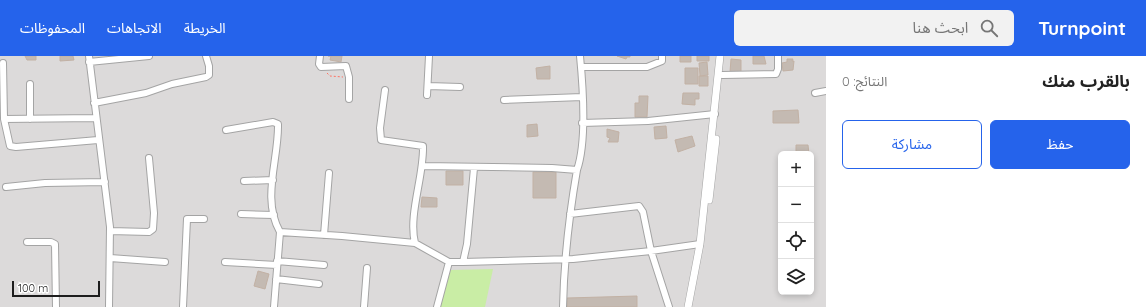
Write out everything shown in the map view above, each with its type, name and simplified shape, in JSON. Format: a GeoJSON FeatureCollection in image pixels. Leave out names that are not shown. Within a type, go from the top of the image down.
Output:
{"type":"FeatureCollection","features":[{"type":"Feature","properties":{"kind":"street"},"geometry":{"type":"LineString","coordinates":[[108,305],[110,231],[89,59],[149,56]]}},
{"type":"Feature","properties":{"kind":"street"},"geometry":{"type":"LineString","coordinates":[[94,103],[146,93],[172,84],[206,77],[209,75],[210,70],[206,56]]}},
{"type":"Feature","properties":{"kind":"street"},"geometry":{"type":"LineString","coordinates":[[320,56],[319,64],[321,67],[346,66],[349,77],[349,99]]}},
{"type":"Feature","properties":{"kind":"street"},"geometry":{"type":"LineString","coordinates":[[427,95],[429,56]]}},
{"type":"Feature","properties":{"kind":"street"},"geometry":{"type":"LineString","coordinates":[[563,307],[564,259],[577,170],[582,123],[580,56]]}},
{"type":"Feature","properties":{"kind":"street"},"geometry":{"type":"LineString","coordinates":[[581,67],[647,67],[662,61],[662,56]]}},
{"type":"Feature","properties":{"kind":"street"},"geometry":{"type":"LineString","coordinates":[[688,307],[700,244],[720,56]]}},
{"type":"Feature","properties":{"kind":"street"},"geometry":{"type":"LineString","coordinates":[[691,307],[713,168],[723,56]]}},
{"type":"Feature","properties":{"kind":"street"},"geometry":{"type":"LineString","coordinates":[[722,75],[776,74],[778,69],[778,56]]}},
{"type":"Feature","properties":{"kind":"street"},"geometry":{"type":"LineString","coordinates":[[3,62],[4,119],[9,143],[12,147],[98,140]]}},
{"type":"Feature","properties":{"kind":"street"},"geometry":{"type":"LineString","coordinates":[[30,84],[30,119]]}},
{"type":"Feature","properties":{"kind":"street"},"geometry":{"type":"LineString","coordinates":[[428,86],[460,87]]}},
{"type":"Feature","properties":{"kind":"street"},"geometry":{"type":"LineString","coordinates":[[385,90],[380,138],[383,141],[422,144],[423,166],[413,230],[415,243]]}},
{"type":"Feature","properties":{"kind":"street"},"geometry":{"type":"LineString","coordinates":[[815,93],[826,90]]}},
{"type":"Feature","properties":{"kind":"street"},"geometry":{"type":"LineString","coordinates":[[504,100],[582,97]]}},
{"type":"Feature","properties":{"kind":"street"},"geometry":{"type":"LineString","coordinates":[[582,123],[648,121],[715,114]]}},
{"type":"Feature","properties":{"kind":"street"},"geometry":{"type":"LineString","coordinates":[[4,119],[96,118]]}},
{"type":"Feature","properties":{"kind":"street"},"geometry":{"type":"LineString","coordinates":[[226,130],[273,122],[278,124],[271,198],[276,225],[280,232],[274,307]]}},
{"type":"Feature","properties":{"kind":"street"},"geometry":{"type":"LineString","coordinates":[[110,231],[149,232],[153,229],[154,213],[149,158]]}},
{"type":"Feature","properties":{"kind":"street"},"geometry":{"type":"LineString","coordinates":[[423,166],[474,168],[552,168],[577,170]]}},
{"type":"Feature","properties":{"kind":"street"},"geometry":{"type":"LineString","coordinates":[[463,262],[467,244],[474,168]]}},
{"type":"Feature","properties":{"kind":"street"},"geometry":{"type":"LineString","coordinates":[[324,235],[329,173]]}},
{"type":"Feature","properties":{"kind":"street"},"geometry":{"type":"LineString","coordinates":[[244,181],[273,180]]}},
{"type":"Feature","properties":{"kind":"street"},"geometry":{"type":"LineString","coordinates":[[6,187],[105,182]]}},
{"type":"Feature","properties":{"kind":"street"},"geometry":{"type":"LineString","coordinates":[[570,214],[639,206],[643,212],[651,251],[669,307]]}},
{"type":"Feature","properties":{"kind":"street"},"geometry":{"type":"LineString","coordinates":[[241,214],[274,215]]}},
{"type":"Feature","properties":{"kind":"street"},"geometry":{"type":"LineString","coordinates":[[183,307],[187,219],[204,219]]}},
{"type":"Feature","properties":{"kind":"street"},"geometry":{"type":"LineString","coordinates":[[280,232],[415,243],[449,262],[564,259],[651,251],[700,244]]}},
{"type":"Feature","properties":{"kind":"street"},"geometry":{"type":"LineString","coordinates":[[27,242],[52,242],[55,244],[56,307]]}},
{"type":"Feature","properties":{"kind":"street"},"geometry":{"type":"LineString","coordinates":[[110,258],[165,262]]}},
{"type":"Feature","properties":{"kind":"street"},"geometry":{"type":"LineString","coordinates":[[225,262],[324,265]]}},
{"type":"Feature","properties":{"kind":"street"},"geometry":{"type":"LineString","coordinates":[[437,307],[449,262]]}},
{"type":"Feature","properties":{"kind":"street"},"geometry":{"type":"LineString","coordinates":[[364,307],[367,268]]}},
{"type":"Feature","properties":{"kind":"street"},"geometry":{"type":"LineString","coordinates":[[276,279],[319,284]]}},
{"type":"Feature","properties":{"kind":"path"},"geometry":{"type":"LineString","coordinates":[[321,67],[330,76],[340,78],[349,77]]}},
{"type":"Feature","properties":{"kind":"shaded area"},"geometry":{"type":"Polygon","coordinates":[[[0,56],[826,56],[826,307],[0,307],[0,56]]]}},
{"type":"Feature","properties":{"kind":"green space"},"geometry":{"type":"Polygon","coordinates":[[[493,269],[485,307],[440,307],[447,272],[450,270],[493,269]]]}},
{"type":"Feature","properties":{"kind":"building"},"geometry":{"type":"Polygon","coordinates":[[[25,56],[36,56],[36,60],[27,60],[25,56]]]}},
{"type":"Feature","properties":{"kind":"building"},"geometry":{"type":"Polygon","coordinates":[[[60,56],[73,56],[74,60],[60,61],[60,56]]]}},
{"type":"Feature","properties":{"kind":"building"},"geometry":{"type":"Polygon","coordinates":[[[331,56],[342,56],[341,62],[330,60],[331,56]]]}},
{"type":"Feature","properties":{"kind":"building"},"geometry":{"type":"Polygon","coordinates":[[[617,56],[630,57],[627,57],[626,59],[617,56]]]}},
{"type":"Feature","properties":{"kind":"building"},"geometry":{"type":"Polygon","coordinates":[[[680,56],[691,56],[691,62],[680,62],[680,56]]]}},
{"type":"Feature","properties":{"kind":"building"},"geometry":{"type":"Polygon","coordinates":[[[697,56],[709,56],[709,61],[697,61],[697,56]]]}},
{"type":"Feature","properties":{"kind":"building"},"geometry":{"type":"Polygon","coordinates":[[[753,56],[764,56],[766,64],[753,64],[753,56]]]}},
{"type":"Feature","properties":{"kind":"building"},"geometry":{"type":"Polygon","coordinates":[[[731,59],[741,60],[741,73],[730,72],[731,59]]]}},
{"type":"Feature","properties":{"kind":"building"},"geometry":{"type":"Polygon","coordinates":[[[787,59],[793,59],[793,70],[783,71],[782,63],[787,62],[787,59]]]}},
{"type":"Feature","properties":{"kind":"building"},"geometry":{"type":"Polygon","coordinates":[[[707,62],[708,75],[700,76],[699,63],[707,62]]]}},
{"type":"Feature","properties":{"kind":"building"},"geometry":{"type":"Polygon","coordinates":[[[550,66],[550,79],[537,79],[536,68],[550,66]]]}},
{"type":"Feature","properties":{"kind":"building"},"geometry":{"type":"Polygon","coordinates":[[[685,68],[698,68],[698,84],[685,84],[685,68]]]}},
{"type":"Feature","properties":{"kind":"building"},"geometry":{"type":"Polygon","coordinates":[[[699,76],[708,76],[708,86],[699,86],[699,76]]]}},
{"type":"Feature","properties":{"kind":"building"},"geometry":{"type":"Polygon","coordinates":[[[683,93],[699,93],[699,99],[695,99],[695,105],[682,104],[683,93]]]}},
{"type":"Feature","properties":{"kind":"building"},"geometry":{"type":"Polygon","coordinates":[[[639,96],[648,96],[647,117],[635,117],[635,103],[639,103],[639,96]]]}},
{"type":"Feature","properties":{"kind":"building"},"geometry":{"type":"Polygon","coordinates":[[[798,110],[799,123],[773,123],[773,111],[798,110]]]}},
{"type":"Feature","properties":{"kind":"building"},"geometry":{"type":"Polygon","coordinates":[[[537,124],[538,136],[527,137],[527,125],[537,124]]]}},
{"type":"Feature","properties":{"kind":"building"},"geometry":{"type":"Polygon","coordinates":[[[666,126],[667,138],[655,139],[654,127],[666,126]]]}},
{"type":"Feature","properties":{"kind":"building"},"geometry":{"type":"Polygon","coordinates":[[[607,129],[619,132],[618,142],[608,142],[610,138],[607,137],[607,129]]]}},
{"type":"Feature","properties":{"kind":"building"},"geometry":{"type":"Polygon","coordinates":[[[692,136],[695,146],[678,152],[675,140],[692,136]]]}},
{"type":"Feature","properties":{"kind":"building"},"geometry":{"type":"Polygon","coordinates":[[[796,145],[808,145],[809,151],[796,151],[796,145]]]}},
{"type":"Feature","properties":{"kind":"building"},"geometry":{"type":"Polygon","coordinates":[[[446,171],[463,171],[463,185],[446,185],[446,171]]]}},
{"type":"Feature","properties":{"kind":"building"},"geometry":{"type":"Polygon","coordinates":[[[533,172],[556,172],[556,198],[533,198],[533,172]]]}},
{"type":"Feature","properties":{"kind":"building"},"geometry":{"type":"Polygon","coordinates":[[[422,197],[437,198],[437,207],[421,207],[422,197]]]}},
{"type":"Feature","properties":{"kind":"building"},"geometry":{"type":"Polygon","coordinates":[[[258,271],[269,274],[265,289],[254,286],[258,271]]]}},
{"type":"Feature","properties":{"kind":"building"},"geometry":{"type":"Polygon","coordinates":[[[637,296],[637,307],[567,307],[567,298],[637,296]]]}}]}
